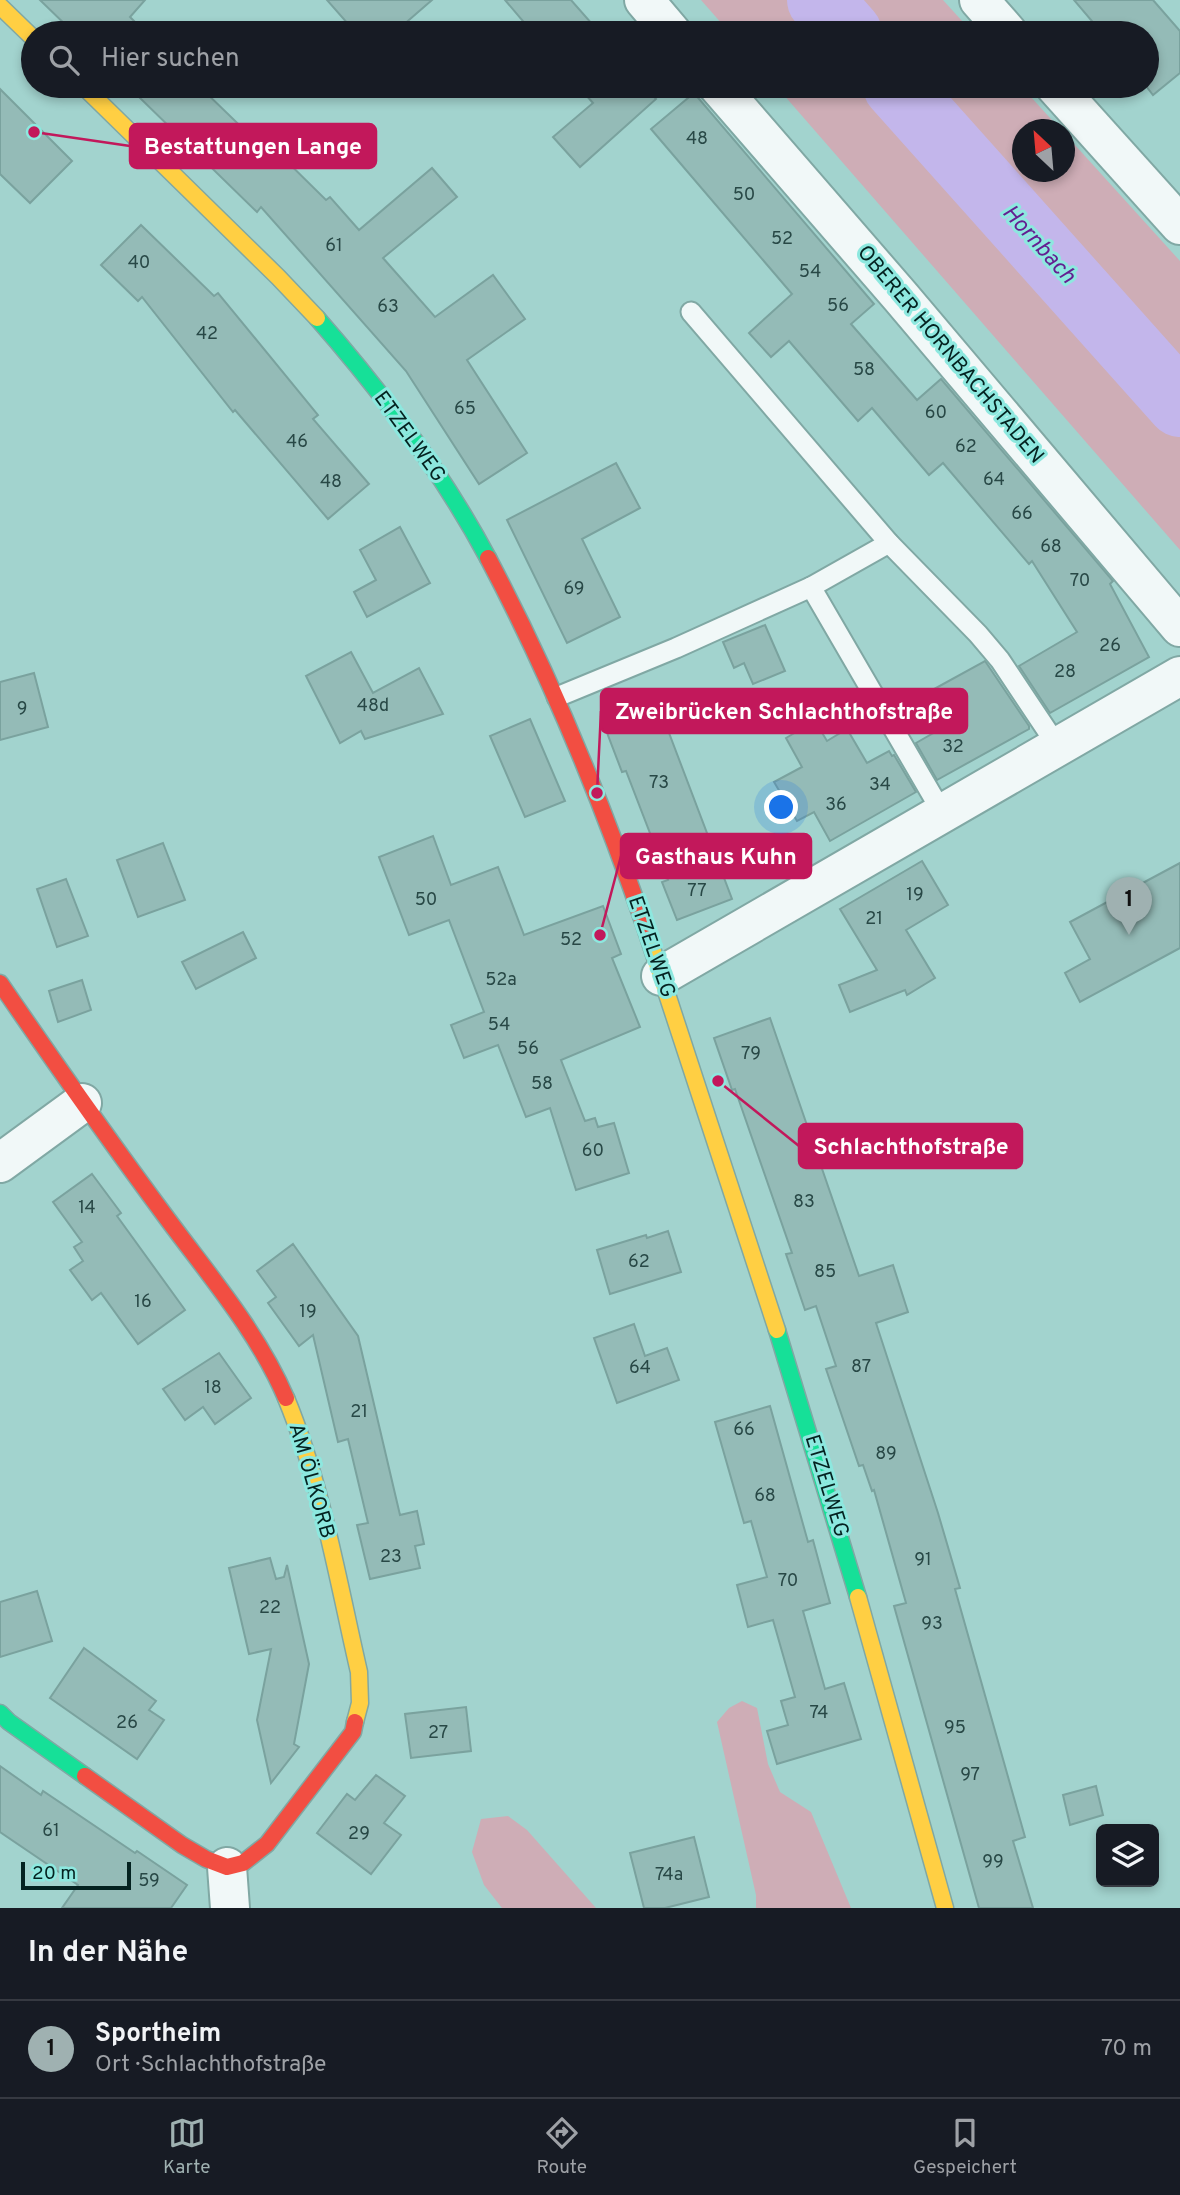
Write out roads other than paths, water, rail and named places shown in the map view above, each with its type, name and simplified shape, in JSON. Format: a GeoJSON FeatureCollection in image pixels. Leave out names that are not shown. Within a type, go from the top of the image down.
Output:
{"type":"FeatureCollection","features":[{"type":"Feature","properties":{"kind":"street"},"geometry":{"type":"LineString","coordinates":[[644,0],[662,21]]}},
{"type":"Feature","properties":{"kind":"street"},"geometry":{"type":"LineString","coordinates":[[978,0],[997,21]]}},
{"type":"Feature","properties":{"kind":"street"},"geometry":{"type":"LineString","coordinates":[[0,6],[21,26]]}},
{"type":"Feature","properties":{"kind":"street","name":"ETZELWEG"},"geometry":{"type":"LineString","coordinates":[[95,98],[296,295],[355,363],[443,482],[493,564],[557,696],[597,793],[662,976],[754,1255],[888,1695],[945,1908]]}},
{"type":"Feature","properties":{"kind":"street","name":"OBERER HORNBACHSTADEN"},"geometry":{"type":"LineString","coordinates":[[728,98],[1180,627]]}},
{"type":"Feature","properties":{"kind":"street"},"geometry":{"type":"LineString","coordinates":[[1066,98],[1180,225]]}},
{"type":"Feature","properties":{"kind":"street"},"geometry":{"type":"LineString","coordinates":[[662,976],[1180,676]]}},
{"type":"Feature","properties":{"kind":"street","name":"AM ÖLKORB"},"geometry":{"type":"LineString","coordinates":[[0,983],[82,1103],[239,1316],[276,1375],[297,1425],[314,1480],[359,1672],[360,1703],[353,1732],[267,1844],[243,1863],[226,1867]]}},
{"type":"Feature","properties":{"kind":"street"},"geometry":{"type":"LineString","coordinates":[[0,1163],[82,1103]]}},
{"type":"Feature","properties":{"kind":"street"},"geometry":{"type":"LineString","coordinates":[[0,1713],[182,1845],[226,1867],[230,1908]]}},
{"type":"Feature","properties":{"kind":"lane"},"geometry":{"type":"LineString","coordinates":[[691,312],[890,543],[1000,660],[1058,747]]}},
{"type":"Feature","properties":{"kind":"lane"},"geometry":{"type":"LineString","coordinates":[[557,696],[676,648],[811,587],[890,543]]}},
{"type":"Feature","properties":{"kind":"lane"},"geometry":{"type":"LineString","coordinates":[[811,587],[943,814]]}},
{"type":"Feature","properties":{"kind":"waterway","name":"Hornbach"},"geometry":{"type":"LineString","coordinates":[[820,0],[838,21]]}},
{"type":"Feature","properties":{"kind":"waterway","name":"Hornbach"},"geometry":{"type":"LineString","coordinates":[[907,98],[1180,404]]}},
{"type":"Feature","properties":{"kind":"place","name":"Bestattungen Lange"},"geometry":{"type":"Point","coordinates":[34,132]}},
{"type":"Feature","properties":{"kind":"place","name":"Zweibrücken Schlachthofstraße"},"geometry":{"type":"Point","coordinates":[597,793]}},
{"type":"Feature","properties":{"kind":"place","name":"Gasthaus Kuhn"},"geometry":{"type":"Point","coordinates":[600,935]}},
{"type":"Feature","properties":{"kind":"place","name":"Sportheim"},"geometry":{"type":"Point","coordinates":[1129,935]}},
{"type":"Feature","properties":{"kind":"place","name":"Schlachthofstraße"},"geometry":{"type":"Point","coordinates":[718,1081]}}]}
